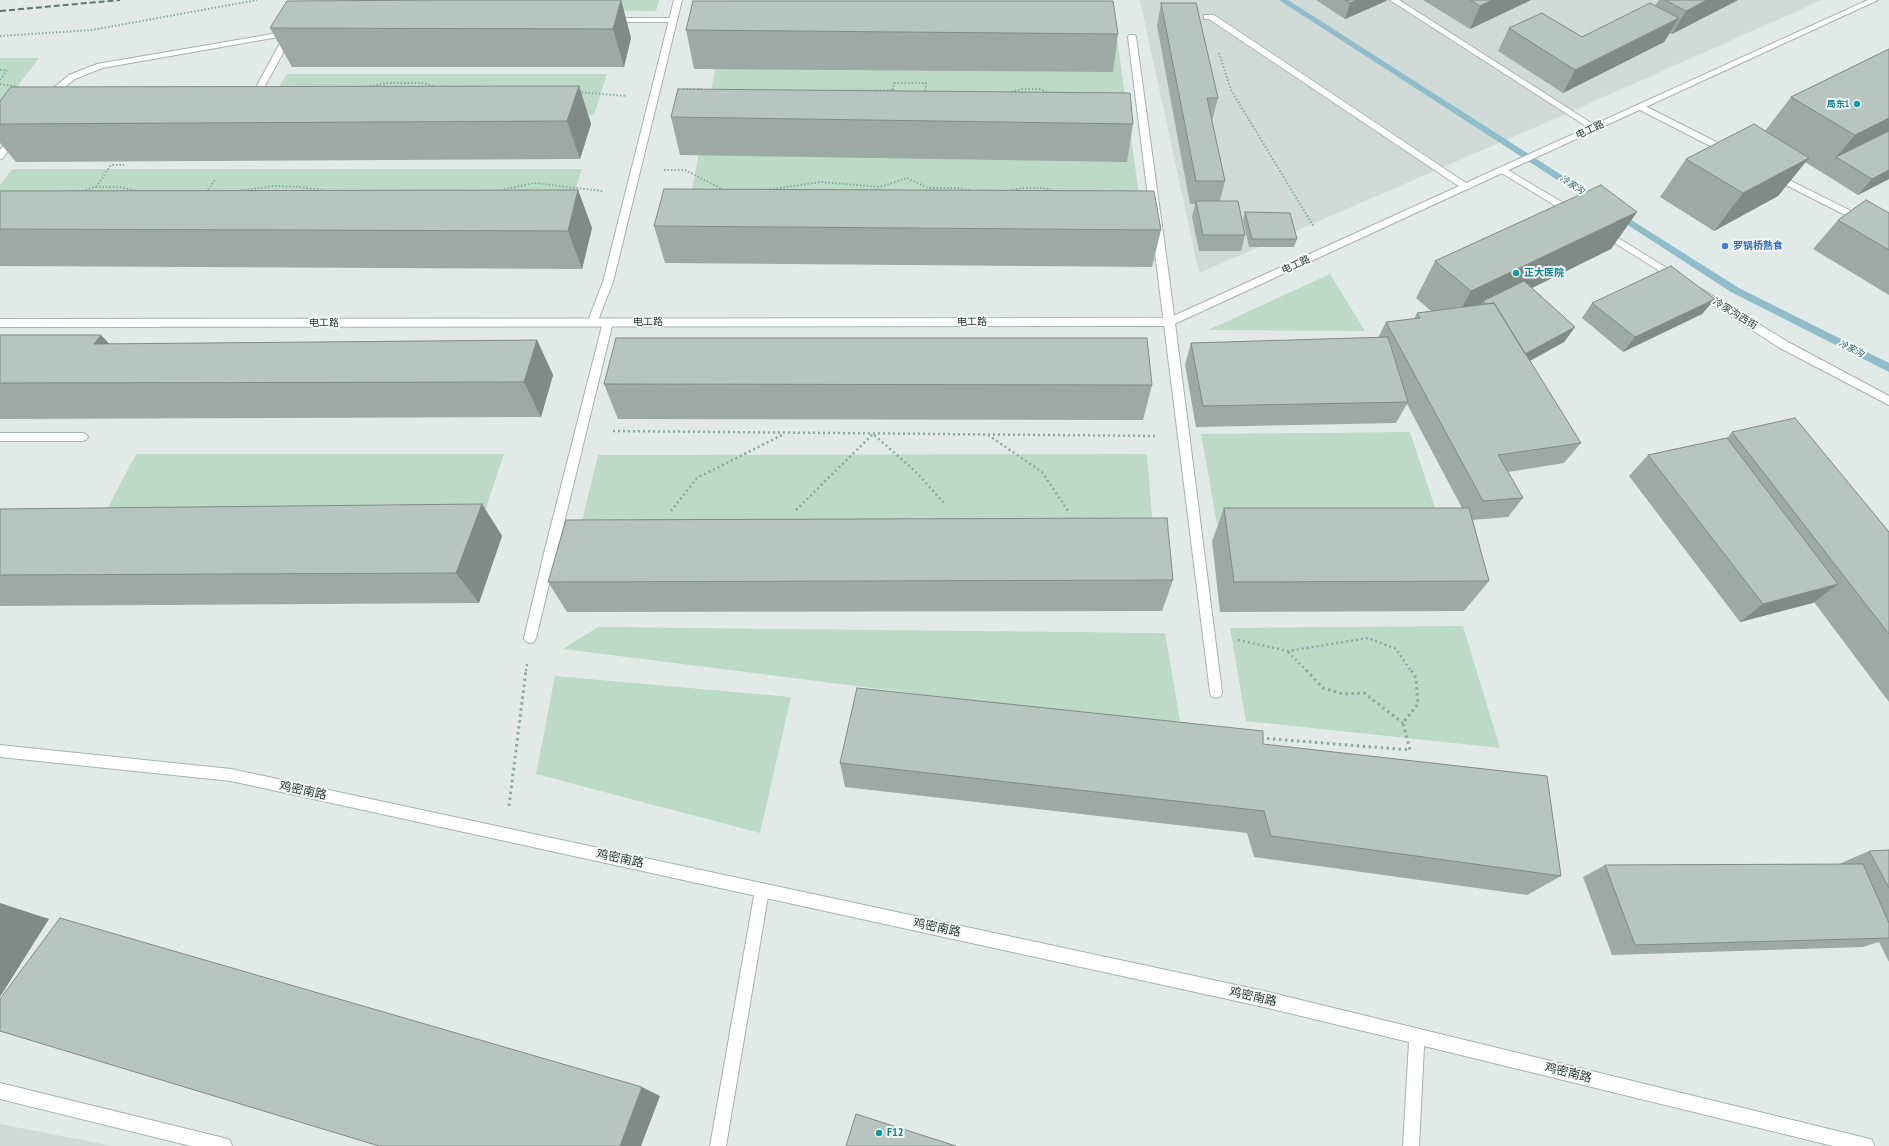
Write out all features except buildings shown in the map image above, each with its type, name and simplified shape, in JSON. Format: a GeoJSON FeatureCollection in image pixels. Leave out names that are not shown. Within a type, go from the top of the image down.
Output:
{"type":"FeatureCollection","features":[{"type":"Feature","properties":{"kind":"street"},"geometry":{"type":"LineString","coordinates":[[592,323],[608,282],[678,0]]}},
{"type":"Feature","properties":{"kind":"street"},"geometry":{"type":"LineString","coordinates":[[1394,0],[1595,128]]}},
{"type":"Feature","properties":{"kind":"street","name":"电工路"},"geometry":{"type":"LineString","coordinates":[[0,323],[1170,322],[1874,0]]}},
{"type":"Feature","properties":{"kind":"street"},"geometry":{"type":"LineString","coordinates":[[1208,17],[1211,17],[1466,186]]}},
{"type":"Feature","properties":{"kind":"street"},"geometry":{"type":"LineString","coordinates":[[602,20],[673,20]]}},
{"type":"Feature","properties":{"kind":"street"},"geometry":{"type":"LineString","coordinates":[[43,100],[72,77],[100,66],[294,32],[251,104],[243,104]]}},
{"type":"Feature","properties":{"kind":"street"},"geometry":{"type":"LineString","coordinates":[[1132,37],[1170,322],[1216,692]]}},
{"type":"Feature","properties":{"kind":"street"},"geometry":{"type":"LineString","coordinates":[[1641,107],[1737,156]]}},
{"type":"Feature","properties":{"kind":"street"},"geometry":{"type":"LineString","coordinates":[[0,156],[22,127]]}},
{"type":"Feature","properties":{"kind":"street"},"geometry":{"type":"LineString","coordinates":[[1503,170],[1579,216]]}},
{"type":"Feature","properties":{"kind":"street"},"geometry":{"type":"LineString","coordinates":[[1765,170],[1889,234]]}},
{"type":"Feature","properties":{"kind":"street","name":"冷家沟西街"},"geometry":{"type":"LineString","coordinates":[[1598,229],[1784,345],[1889,401]]}},
{"type":"Feature","properties":{"kind":"street"},"geometry":{"type":"LineString","coordinates":[[530,638],[608,322]]}},
{"type":"Feature","properties":{"kind":"street"},"geometry":{"type":"LineString","coordinates":[[0,437],[82,437]]}},
{"type":"Feature","properties":{"kind":"street","name":"鸡密南路"},"geometry":{"type":"LineString","coordinates":[[0,751],[231,775],[1264,999],[1866,1146]]}},
{"type":"Feature","properties":{"kind":"street"},"geometry":{"type":"LineString","coordinates":[[718,1146],[762,890]]}},
{"type":"Feature","properties":{"kind":"street"},"geometry":{"type":"LineString","coordinates":[[1411,1146],[1417,1036]]}},
{"type":"Feature","properties":{"kind":"street"},"geometry":{"type":"LineString","coordinates":[[0,1091],[224,1146]]}},
{"type":"Feature","properties":{"kind":"path"},"geometry":{"type":"LineString","coordinates":[[0,36],[92,30],[257,0]]}},
{"type":"Feature","properties":{"kind":"path"},"geometry":{"type":"LineString","coordinates":[[1208,17],[1231,90],[1328,250]]}},
{"type":"Feature","properties":{"kind":"path"},"geometry":{"type":"LineString","coordinates":[[0,70],[8,70],[0,80]]}},
{"type":"Feature","properties":{"kind":"path"},"geometry":{"type":"LineString","coordinates":[[362,88],[387,83],[422,82],[442,90]]}},
{"type":"Feature","properties":{"kind":"path"},"geometry":{"type":"LineString","coordinates":[[893,95],[894,83],[926,83],[925,93],[932,94]]}},
{"type":"Feature","properties":{"kind":"path"},"geometry":{"type":"LineString","coordinates":[[656,88],[707,89]]}},
{"type":"Feature","properties":{"kind":"path"},"geometry":{"type":"LineString","coordinates":[[1007,93],[1022,89],[1040,89],[1053,94]]}},
{"type":"Feature","properties":{"kind":"path"},"geometry":{"type":"LineString","coordinates":[[822,91],[893,90]]}},
{"type":"Feature","properties":{"kind":"path"},"geometry":{"type":"LineString","coordinates":[[571,92],[654,98]]}},
{"type":"Feature","properties":{"kind":"path"},"geometry":{"type":"LineString","coordinates":[[95,187],[111,165],[124,165]]}},
{"type":"Feature","properties":{"kind":"path"},"geometry":{"type":"LineString","coordinates":[[636,170],[685,170],[727,191]]}},
{"type":"Feature","properties":{"kind":"path"},"geometry":{"type":"LineString","coordinates":[[763,190],[822,182],[880,187],[907,178],[928,188],[958,188],[973,191]]}},
{"type":"Feature","properties":{"kind":"path"},"geometry":{"type":"LineString","coordinates":[[211,194],[204,195],[215,180]]}},
{"type":"Feature","properties":{"kind":"path"},"geometry":{"type":"LineString","coordinates":[[497,191],[534,183],[630,195]]}},
{"type":"Feature","properties":{"kind":"path"},"geometry":{"type":"LineString","coordinates":[[231,192],[274,186],[302,187],[328,192]]}},
{"type":"Feature","properties":{"kind":"path"},"geometry":{"type":"LineString","coordinates":[[77,193],[95,187],[119,187],[140,192]]}},
{"type":"Feature","properties":{"kind":"path"},"geometry":{"type":"LineString","coordinates":[[1008,191],[1021,188],[1043,188],[1061,193]]}},
{"type":"Feature","properties":{"kind":"path"},"geometry":{"type":"LineString","coordinates":[[613,431],[1184,436]]}},
{"type":"Feature","properties":{"kind":"path"},"geometry":{"type":"LineString","coordinates":[[670,511],[697,478],[786,433]]}},
{"type":"Feature","properties":{"kind":"path"},"geometry":{"type":"LineString","coordinates":[[873,434],[915,471],[945,504]]}},
{"type":"Feature","properties":{"kind":"path"},"geometry":{"type":"LineString","coordinates":[[796,510],[873,434]]}},
{"type":"Feature","properties":{"kind":"path"},"geometry":{"type":"LineString","coordinates":[[987,435],[1042,472],[1068,511]]}},
{"type":"Feature","properties":{"kind":"path"},"geometry":{"type":"LineString","coordinates":[[1209,634],[1288,651],[1368,638],[1396,649],[1416,678],[1418,704],[1403,723]]}},
{"type":"Feature","properties":{"kind":"path"},"geometry":{"type":"LineString","coordinates":[[506,834],[530,638]]}},
{"type":"Feature","properties":{"kind":"path"},"geometry":{"type":"LineString","coordinates":[[1254,738],[1410,750],[1403,723],[1364,693],[1344,694],[1323,688],[1288,651]]}},
{"type":"Feature","properties":{"kind":"shaded area"},"geometry":{"type":"Polygon","coordinates":[[[726,0],[1104,0],[1104,5],[725,6],[726,0]]]}},
{"type":"Feature","properties":{"kind":"shaded area"},"geometry":{"type":"Polygon","coordinates":[[[1140,0],[1822,0],[1552,120],[1199,273],[1140,0]]]}},
{"type":"Feature","properties":{"kind":"shaded area"},"geometry":{"type":"Polygon","coordinates":[[[0,1124],[113,1146],[0,1146],[0,1124]]]}},
{"type":"Feature","properties":{"kind":"green space"},"geometry":{"type":"Polygon","coordinates":[[[475,0],[659,0],[656,11],[532,10],[475,0]]]}},
{"type":"Feature","properties":{"kind":"green space"},"geometry":{"type":"Polygon","coordinates":[[[725,17],[1114,17],[1143,222],[686,221],[725,17]]]}},
{"type":"Feature","properties":{"kind":"green space"},"geometry":{"type":"Polygon","coordinates":[[[0,58],[39,58],[0,109],[0,58]]]}},
{"type":"Feature","properties":{"kind":"green space"},"geometry":{"type":"Polygon","coordinates":[[[287,74],[607,74],[594,115],[265,110],[287,74]]]}},
{"type":"Feature","properties":{"kind":"green space"},"geometry":{"type":"Polygon","coordinates":[[[12,169],[582,169],[566,218],[0,212],[0,185],[12,169]]]}},
{"type":"Feature","properties":{"kind":"green space"},"geometry":{"type":"Polygon","coordinates":[[[1330,274],[1365,331],[1208,330],[1330,274]]]}},
{"type":"Feature","properties":{"kind":"green space"},"geometry":{"type":"Polygon","coordinates":[[[1410,432],[1439,520],[1217,524],[1201,434],[1410,432]]]}},
{"type":"Feature","properties":{"kind":"green space"},"geometry":{"type":"Polygon","coordinates":[[[136,454],[504,454],[485,511],[107,509],[136,454]]]}},
{"type":"Feature","properties":{"kind":"green space"},"geometry":{"type":"Polygon","coordinates":[[[1147,454],[1153,527],[581,525],[598,455],[1147,454]]]}},
{"type":"Feature","properties":{"kind":"green space"},"geometry":{"type":"Polygon","coordinates":[[[1463,626],[1500,748],[1246,721],[1230,628],[1463,626]]]}},
{"type":"Feature","properties":{"kind":"green space"},"geometry":{"type":"Polygon","coordinates":[[[598,627],[1165,633],[1181,727],[563,649],[598,627]]]}},
{"type":"Feature","properties":{"kind":"green space"},"geometry":{"type":"Polygon","coordinates":[[[555,676],[791,697],[760,833],[536,774],[555,676]]]}},
{"type":"Feature","properties":{"kind":"waterway","name":"冷家沟"},"geometry":{"type":"LineString","coordinates":[[1283,0],[1596,201]]}},
{"type":"Feature","properties":{"kind":"waterway","name":"冷家沟"},"geometry":{"type":"LineString","coordinates":[[1617,214],[1735,290],[1889,368]]}},
{"type":"Feature","properties":{"kind":"railway"},"geometry":{"type":"LineString","coordinates":[[0,11],[120,0]]}},
{"type":"Feature","properties":{"kind":"place","name":"局东1"},"geometry":{"type":"Point","coordinates":[1857,104]}},
{"type":"Feature","properties":{"kind":"place","name":"罗锅桥熟食"},"geometry":{"type":"Point","coordinates":[1725,246]}},
{"type":"Feature","properties":{"kind":"place","name":"正大医院"},"geometry":{"type":"Point","coordinates":[1516,273]}},
{"type":"Feature","properties":{"kind":"place","name":"F12"},"geometry":{"type":"Point","coordinates":[879,1133]}}]}
